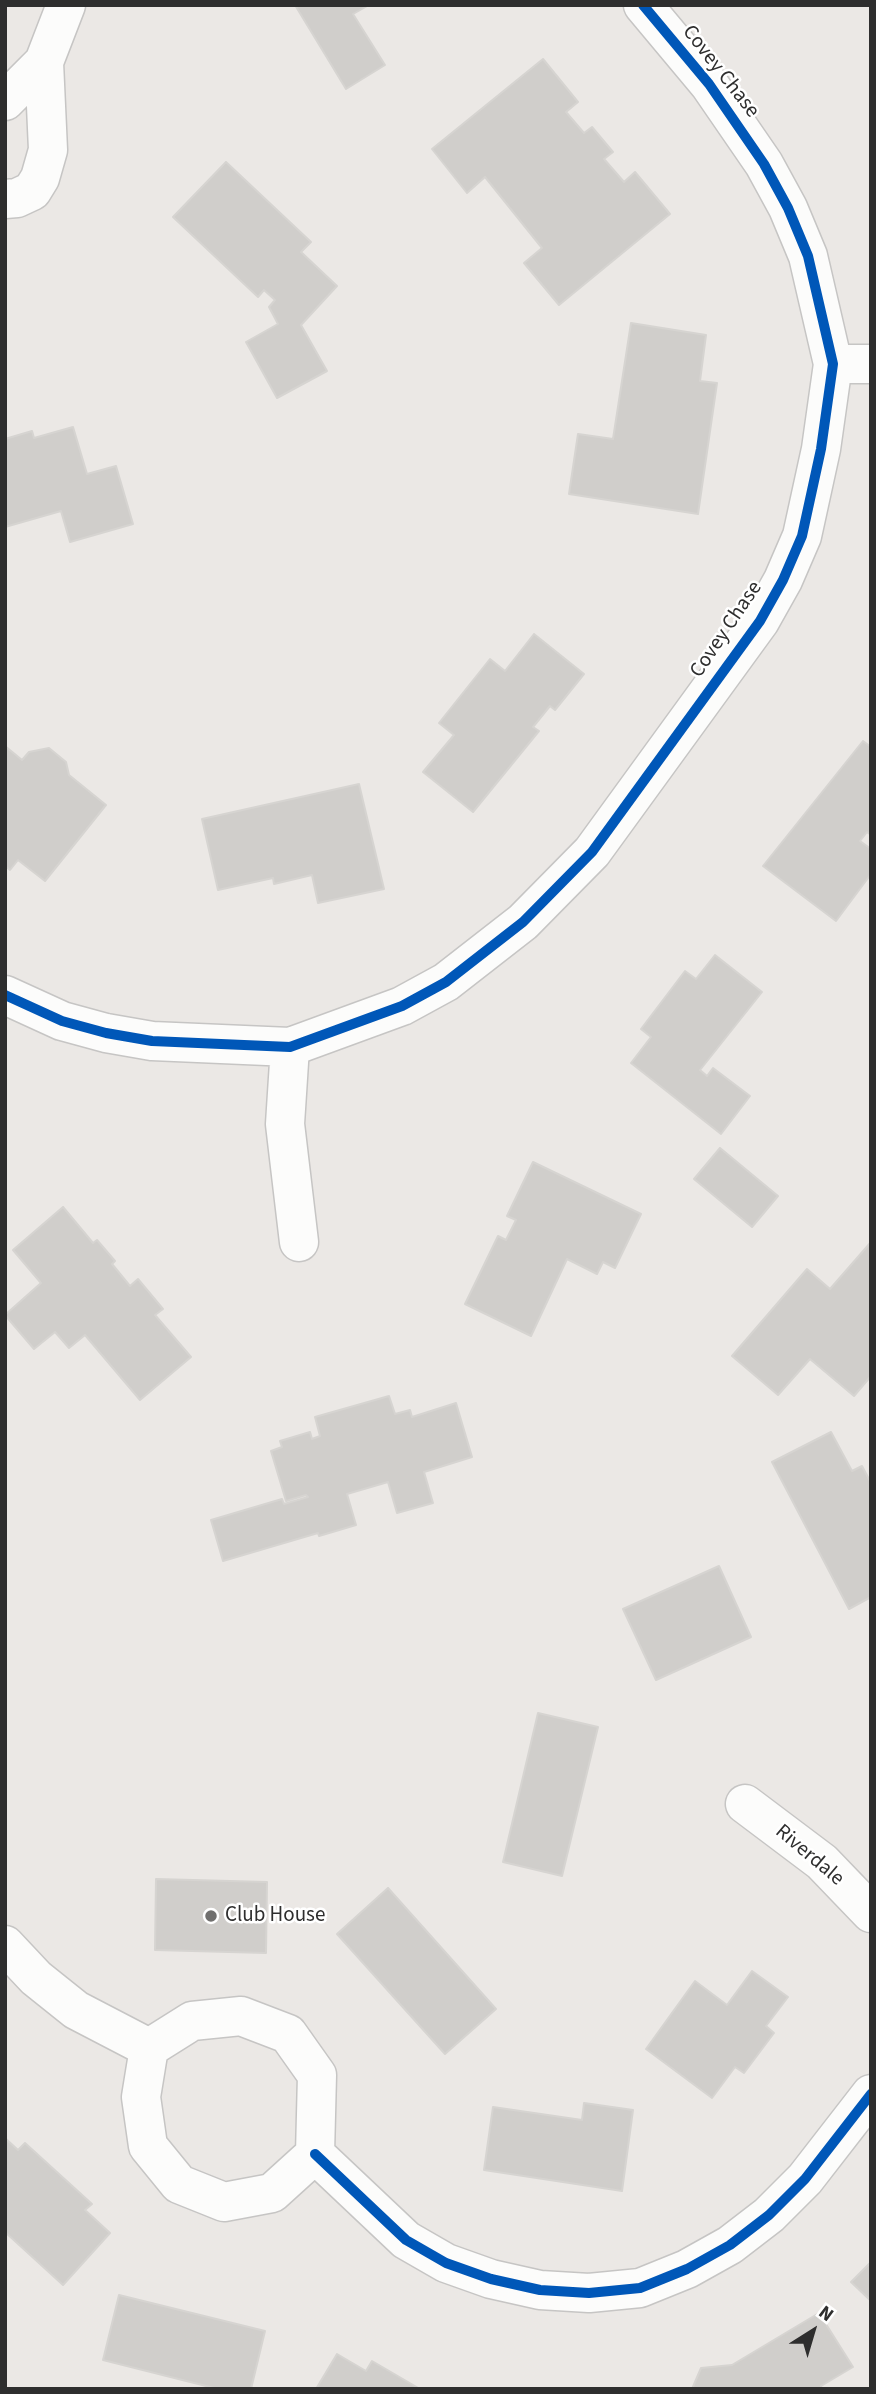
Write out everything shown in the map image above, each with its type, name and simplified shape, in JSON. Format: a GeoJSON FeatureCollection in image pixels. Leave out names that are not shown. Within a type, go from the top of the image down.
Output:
{"type":"FeatureCollection","features":[{"type":"Feature","properties":{"kind":"street"},"geometry":{"type":"LineString","coordinates":[[5,199],[17,198],[32,191],[40,178],[48,150],[44,62],[66,5]]}},
{"type":"Feature","properties":{"kind":"street","name":"Covey Chase"},"geometry":{"type":"LineString","coordinates":[[290,1047],[402,1006],[446,982],[523,922],[592,852],[760,621],[783,580],[802,536],[821,449],[833,364],[808,256],[788,208],[764,164],[709,84],[643,5]]}},
{"type":"Feature","properties":{"kind":"street"},"geometry":{"type":"LineString","coordinates":[[5,101],[44,62]]}},
{"type":"Feature","properties":{"kind":"street"},"geometry":{"type":"LineString","coordinates":[[833,364],[871,364]]}},
{"type":"Feature","properties":{"kind":"street"},"geometry":{"type":"LineString","coordinates":[[5,995],[62,1021],[106,1034],[152,1041],[290,1047],[285,1124],[299,1242]]}},
{"type":"Feature","properties":{"kind":"street","name":"Riverdale"},"geometry":{"type":"LineString","coordinates":[[745,1804],[822,1862],[871,1913]]}},
{"type":"Feature","properties":{"kind":"street"},"geometry":{"type":"LineString","coordinates":[[5,1945],[36,1978],[76,2010],[149,2048]]}},
{"type":"Feature","properties":{"kind":"street"},"geometry":{"type":"LineString","coordinates":[[241,2016],[288,2034],[317,2075],[315,2154],[272,2193],[224,2202],[179,2184],[148,2146],[141,2097],[149,2048],[192,2021],[217,2018],[241,2016]]}},
{"type":"Feature","properties":{"kind":"street"},"geometry":{"type":"LineString","coordinates":[[315,2154],[406,2240],[446,2263],[491,2279],[540,2290],[589,2293],[640,2288],[687,2269],[730,2245],[769,2214],[804,2179],[871,2094]]}},
{"type":"Feature","properties":{"kind":"building"},"geometry":{"type":"Polygon","coordinates":[[[295,5],[369,5],[353,14],[385,65],[346,89],[295,5]]]}},
{"type":"Feature","properties":{"kind":"building"},"geometry":{"type":"Polygon","coordinates":[[[543,59],[578,102],[566,112],[584,133],[592,127],[613,152],[604,159],[624,182],[635,172],[670,214],[559,305],[524,263],[542,248],[485,177],[467,193],[432,149],[543,59]]]}},
{"type":"Feature","properties":{"kind":"building"},"geometry":{"type":"Polygon","coordinates":[[[226,162],[311,242],[301,252],[337,286],[301,325],[327,371],[277,398],[246,342],[278,324],[269,307],[275,300],[264,290],[258,297],[173,217],[226,162]]]}},
{"type":"Feature","properties":{"kind":"building"},"geometry":{"type":"Polygon","coordinates":[[[631,323],[706,335],[700,381],[717,383],[698,514],[569,494],[578,434],[613,439],[631,323]]]}},
{"type":"Feature","properties":{"kind":"building"},"geometry":{"type":"Polygon","coordinates":[[[73,427],[87,474],[116,466],[133,524],[70,542],[61,511],[5,527],[5,439],[32,431],[34,438],[73,427]]]}},
{"type":"Feature","properties":{"kind":"building"},"geometry":{"type":"Polygon","coordinates":[[[534,634],[584,674],[555,710],[550,706],[533,727],[539,731],[473,812],[423,772],[454,735],[439,723],[490,659],[505,671],[534,634]]]}},
{"type":"Feature","properties":{"kind":"building"},"geometry":{"type":"Polygon","coordinates":[[[863,741],[871,747],[871,835],[867,832],[860,841],[871,849],[871,874],[836,921],[763,866],[863,741]]]}},
{"type":"Feature","properties":{"kind":"building"},"geometry":{"type":"Polygon","coordinates":[[[5,746],[22,760],[29,752],[49,748],[66,762],[69,775],[106,805],[45,881],[18,860],[10,870],[5,866],[5,746]]]}},
{"type":"Feature","properties":{"kind":"building"},"geometry":{"type":"Polygon","coordinates":[[[359,784],[384,889],[318,903],[312,875],[274,884],[273,878],[218,890],[202,819],[359,784]]]}},
{"type":"Feature","properties":{"kind":"building"},"geometry":{"type":"Polygon","coordinates":[[[715,955],[762,992],[700,1070],[707,1076],[713,1068],[750,1096],[721,1134],[631,1063],[651,1037],[641,1029],[685,971],[696,979],[715,955]]]}},
{"type":"Feature","properties":{"kind":"building"},"geometry":{"type":"Polygon","coordinates":[[[720,1148],[778,1196],[752,1227],[694,1179],[720,1148]]]}},
{"type":"Feature","properties":{"kind":"building"},"geometry":{"type":"Polygon","coordinates":[[[533,1162],[641,1214],[615,1268],[603,1262],[597,1274],[567,1259],[531,1336],[465,1304],[498,1236],[506,1240],[516,1220],[507,1216],[533,1162]]]}},
{"type":"Feature","properties":{"kind":"building"},"geometry":{"type":"Polygon","coordinates":[[[63,1207],[93,1243],[97,1240],[115,1261],[112,1264],[130,1286],[138,1279],[163,1309],[155,1315],[191,1357],[140,1400],[85,1335],[69,1348],[55,1332],[34,1349],[5,1315],[41,1283],[13,1250],[63,1207]]]}},
{"type":"Feature","properties":{"kind":"building"},"geometry":{"type":"Polygon","coordinates":[[[871,1242],[871,1376],[854,1396],[810,1359],[778,1395],[732,1356],[807,1269],[830,1289],[871,1242]]]}},
{"type":"Feature","properties":{"kind":"building"},"geometry":{"type":"Polygon","coordinates":[[[389,1396],[395,1414],[410,1410],[412,1417],[456,1403],[472,1457],[424,1472],[433,1503],[397,1513],[388,1482],[347,1494],[356,1525],[319,1536],[318,1533],[223,1561],[211,1520],[282,1499],[284,1504],[308,1497],[306,1495],[286,1501],[271,1451],[282,1447],[280,1441],[310,1432],[312,1439],[320,1436],[315,1417],[389,1396]]]}},
{"type":"Feature","properties":{"kind":"building"},"geometry":{"type":"Polygon","coordinates":[[[831,1432],[852,1471],[862,1466],[871,1483],[871,1597],[849,1609],[772,1462],[831,1432]]]}},
{"type":"Feature","properties":{"kind":"building"},"geometry":{"type":"Polygon","coordinates":[[[719,1566],[751,1637],[656,1680],[623,1609],[719,1566]]]}},
{"type":"Feature","properties":{"kind":"building"},"geometry":{"type":"Polygon","coordinates":[[[538,1713],[598,1727],[562,1876],[503,1862],[538,1713]]]}},
{"type":"Feature","properties":{"kind":"building","name":"Club House"},"geometry":{"type":"Polygon","coordinates":[[[156,1879],[267,1882],[266,1953],[155,1950],[156,1879]]]}},
{"type":"Feature","properties":{"kind":"building"},"geometry":{"type":"Polygon","coordinates":[[[388,1888],[496,2009],[445,2054],[337,1934],[388,1888]]]}},
{"type":"Feature","properties":{"kind":"building"},"geometry":{"type":"Polygon","coordinates":[[[752,1971],[788,1997],[766,2026],[774,2033],[744,2073],[735,2067],[712,2098],[646,2049],[695,1981],[727,2005],[752,1971]]]}},
{"type":"Feature","properties":{"kind":"building"},"geometry":{"type":"Polygon","coordinates":[[[584,2103],[633,2110],[622,2191],[484,2170],[493,2107],[582,2120],[584,2103]]]}},
{"type":"Feature","properties":{"kind":"building"},"geometry":{"type":"Polygon","coordinates":[[[5,2138],[18,2150],[25,2143],[92,2204],[85,2210],[110,2233],[63,2285],[5,2232],[5,2138]]]}},
{"type":"Feature","properties":{"kind":"building"},"geometry":{"type":"Polygon","coordinates":[[[871,2262],[871,2301],[851,2282],[871,2262]]]}},
{"type":"Feature","properties":{"kind":"building"},"geometry":{"type":"Polygon","coordinates":[[[119,2295],[265,2331],[251,2389],[218,2389],[103,2360],[119,2295]]]}},
{"type":"Feature","properties":{"kind":"building"},"geometry":{"type":"Polygon","coordinates":[[[819,2313],[853,2367],[821,2386],[822,2389],[692,2389],[701,2368],[732,2365],[819,2313]]]}},
{"type":"Feature","properties":{"kind":"building"},"geometry":{"type":"Polygon","coordinates":[[[337,2354],[366,2371],[372,2361],[420,2389],[316,2389],[337,2354]]]}},
{"type":"Feature","properties":{"kind":"cycle path"},"geometry":{"type":"LineString","coordinates":[[5,995],[62,1021],[106,1033],[152,1041],[290,1047],[402,1006],[446,982],[523,922],[592,852],[760,621],[783,580],[802,536],[821,449],[833,364],[808,256],[788,208],[764,164],[709,84],[643,5]]}},
{"type":"Feature","properties":{"kind":"cycle path"},"geometry":{"type":"LineString","coordinates":[[315,2154],[406,2240],[446,2263],[491,2279],[540,2290],[589,2293],[640,2288],[687,2269],[730,2245],[769,2215],[805,2179],[871,2094]]}},
{"type":"Feature","properties":{"kind":"place","name":"Club House"},"geometry":{"type":"Point","coordinates":[211,1916]}}]}
